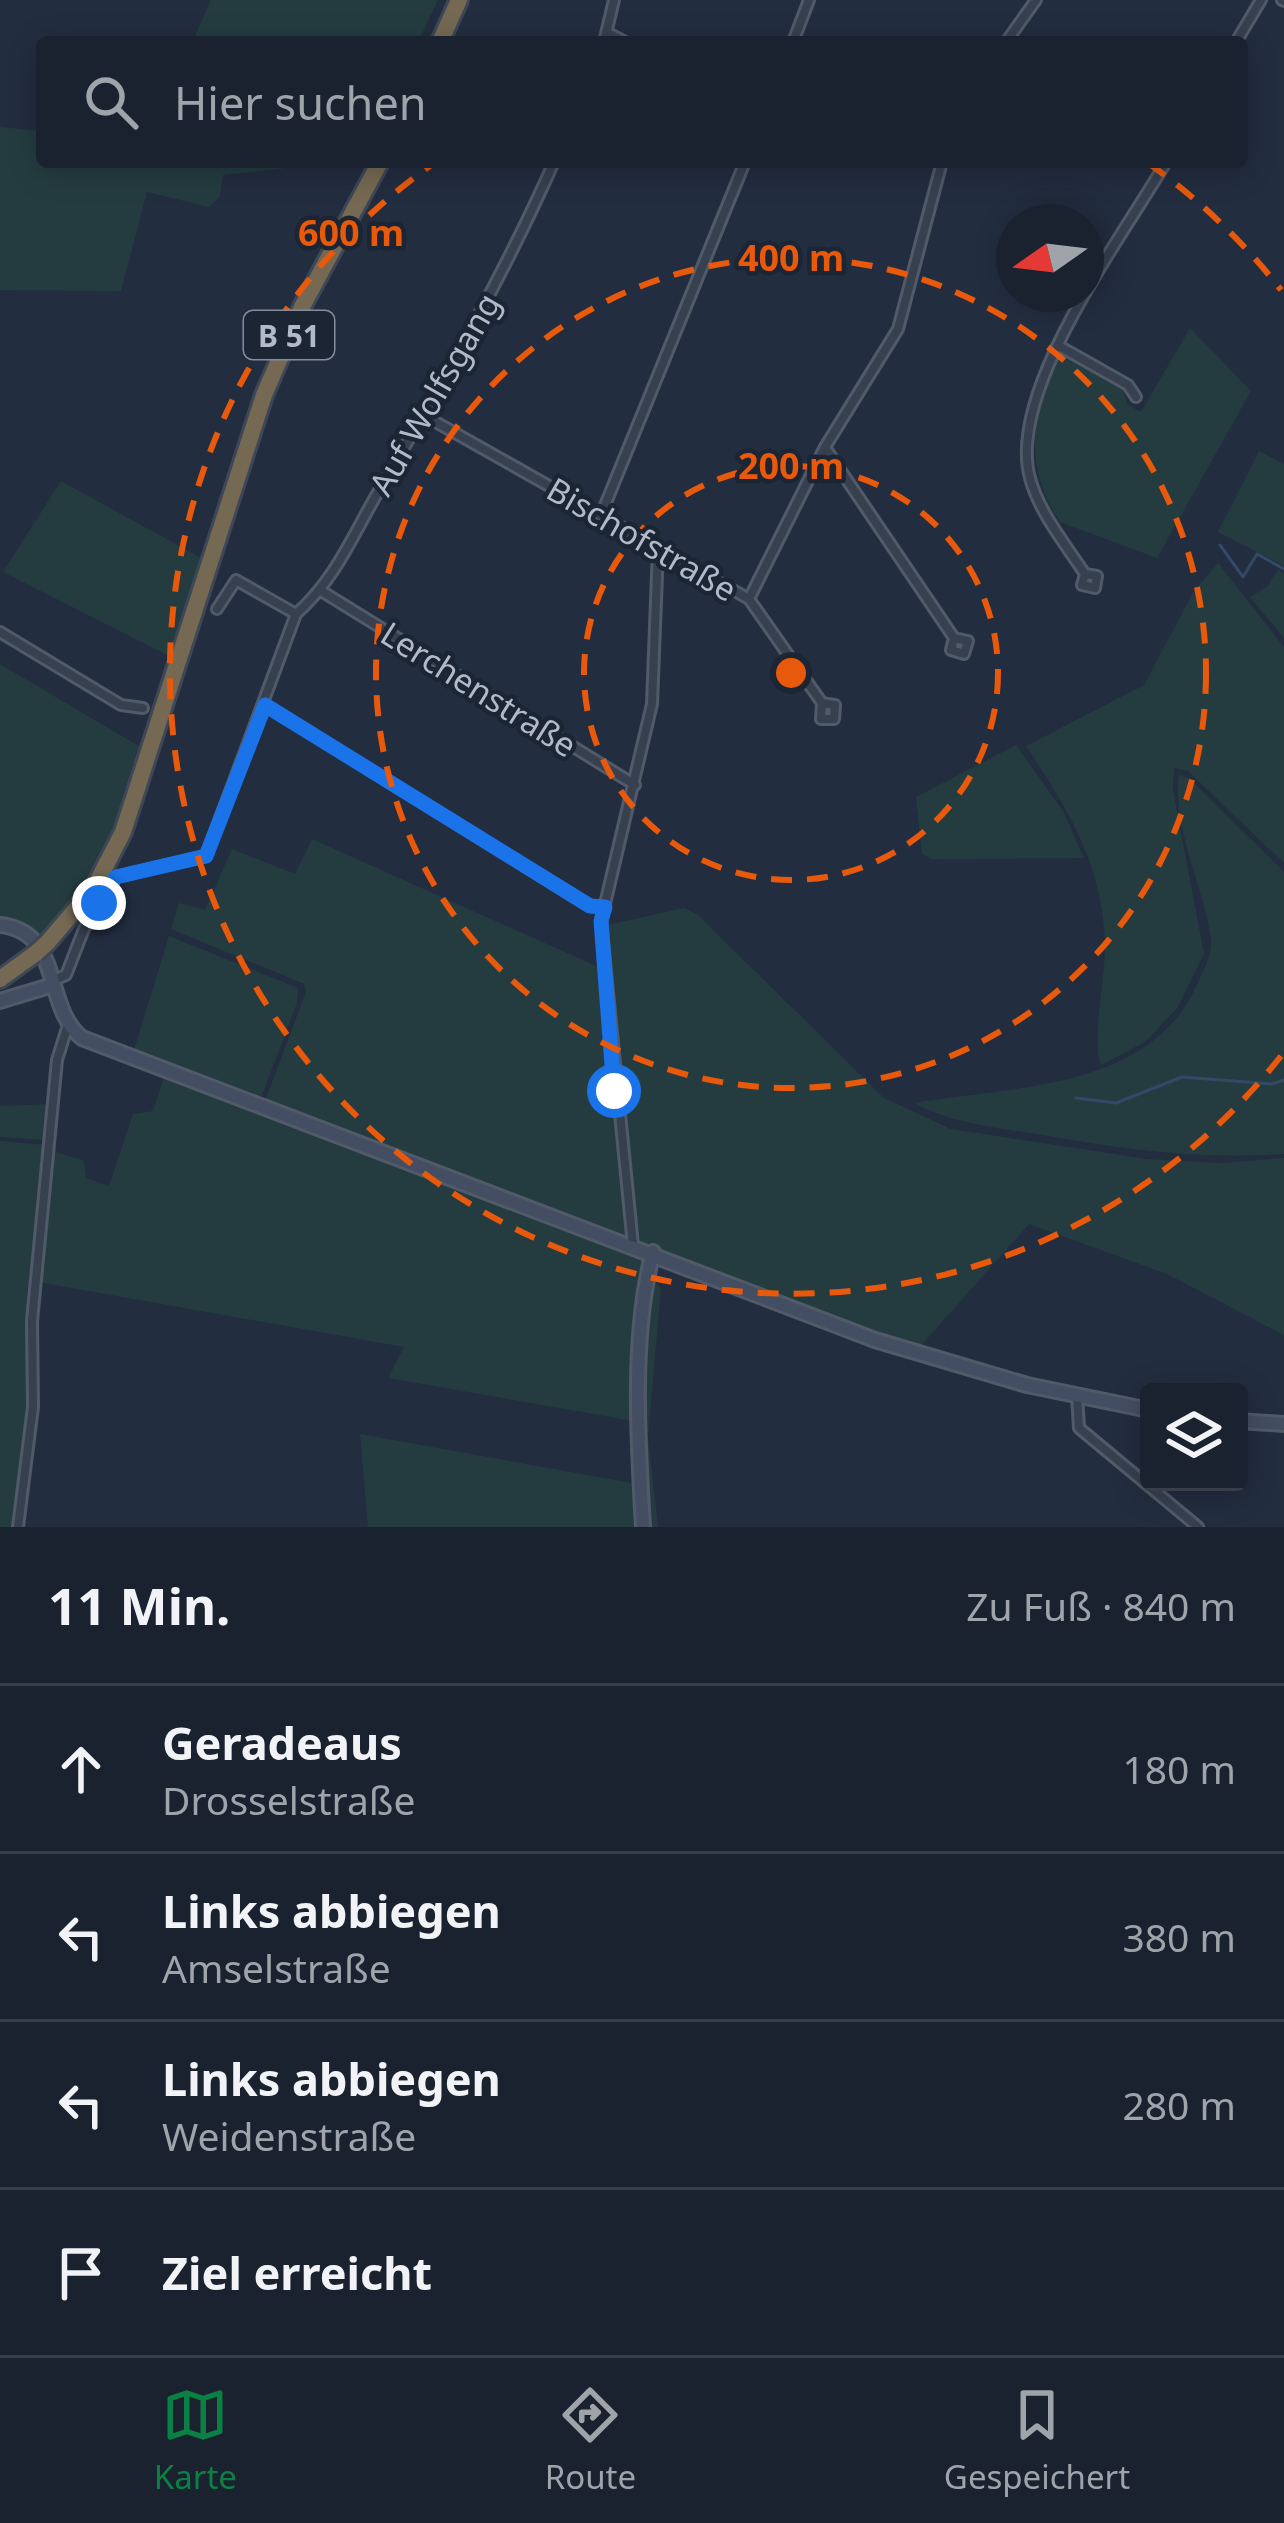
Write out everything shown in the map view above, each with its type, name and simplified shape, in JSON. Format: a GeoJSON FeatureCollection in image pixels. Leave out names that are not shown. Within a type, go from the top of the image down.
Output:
{"type":"FeatureCollection","features":[{"type":"Feature","properties":{"kind":"highway"},"geometry":{"type":"LineString","coordinates":[[443,36],[459,0]]}},
{"type":"Feature","properties":{"kind":"highway","name":"B 51"},"geometry":{"type":"LineString","coordinates":[[0,979],[42,948],[94,888],[118,844],[264,395],[303,305],[377,168]]}},
{"type":"Feature","properties":{"kind":"main road"},"geometry":{"type":"LineString","coordinates":[[0,925],[22,930],[43,950],[68,1025],[82,1038],[875,1340],[1077,1396],[1140,1408]]}},
{"type":"Feature","properties":{"kind":"main road"},"geometry":{"type":"LineString","coordinates":[[0,1001],[52,982]]}},
{"type":"Feature","properties":{"kind":"main road"},"geometry":{"type":"LineString","coordinates":[[643,1527],[638,1421],[646,1280],[653,1252]]}},
{"type":"Feature","properties":{"kind":"main road"},"geometry":{"type":"LineString","coordinates":[[1248,1422],[1284,1424]]}},
{"type":"Feature","properties":{"kind":"street"},"geometry":{"type":"LineString","coordinates":[[606,36],[614,0]]}},
{"type":"Feature","properties":{"kind":"street"},"geometry":{"type":"LineString","coordinates":[[795,36],[808,0]]}},
{"type":"Feature","properties":{"kind":"street"},"geometry":{"type":"LineString","coordinates":[[1010,36],[1036,0]]}},
{"type":"Feature","properties":{"kind":"street"},"geometry":{"type":"LineString","coordinates":[[1240,36],[1261,0]]}},
{"type":"Feature","properties":{"kind":"street","name":"Auf Wolfsgang"},"geometry":{"type":"LineString","coordinates":[[296,614],[322,592],[425,416],[508,262],[551,168]]}},
{"type":"Feature","properties":{"kind":"street"},"geometry":{"type":"LineString","coordinates":[[601,514],[743,168]]}},
{"type":"Feature","properties":{"kind":"street"},"geometry":{"type":"LineString","coordinates":[[748,599],[825,447],[898,329],[940,168]]}},
{"type":"Feature","properties":{"kind":"street"},"geometry":{"type":"LineString","coordinates":[[1085,574],[1038,499],[1025,449],[1030,405],[1163,168]]}},
{"type":"Feature","properties":{"kind":"street"},"geometry":{"type":"LineString","coordinates":[[1059,346],[1128,385],[1136,398]]}},
{"type":"Feature","properties":{"kind":"street","name":"Bischofstraße"},"geometry":{"type":"LineString","coordinates":[[425,416],[748,599],[822,703]]}},
{"type":"Feature","properties":{"kind":"street"},"geometry":{"type":"LineString","coordinates":[[825,447],[954,638]]}},
{"type":"Feature","properties":{"kind":"street"},"geometry":{"type":"LineString","coordinates":[[633,1245],[614,1091],[601,921],[652,704],[658,549]]}},
{"type":"Feature","properties":{"kind":"street"},"geometry":{"type":"LineString","coordinates":[[52,982],[66,975],[116,877],[206,856],[296,614],[236,580],[217,609]]}},
{"type":"Feature","properties":{"kind":"street","name":"Lerchenstraße"},"geometry":{"type":"LineString","coordinates":[[322,592],[635,785]]}},
{"type":"Feature","properties":{"kind":"street"},"geometry":{"type":"LineString","coordinates":[[0,632],[122,704],[142,708]]}},
{"type":"Feature","properties":{"kind":"street"},"geometry":{"type":"LineString","coordinates":[[265,705],[590,906],[605,907]]}},
{"type":"Feature","properties":{"kind":"street"},"geometry":{"type":"LineString","coordinates":[[18,1527],[33,1407],[32,1321],[59,1041],[68,1025]]}},
{"type":"Feature","properties":{"kind":"street"},"geometry":{"type":"LineString","coordinates":[[1077,1396],[1079,1428],[1198,1527]]}},
{"type":"Feature","properties":{"kind":"green space"},"geometry":{"type":"Polygon","coordinates":[[[211,0],[438,0],[421,36],[195,36],[211,0]]]}},
{"type":"Feature","properties":{"kind":"green space"},"geometry":{"type":"Polygon","coordinates":[[[0,127],[36,130],[36,168],[287,168],[223,175],[220,196],[209,207],[147,192],[121,291],[0,290],[0,127]]]}},
{"type":"Feature","properties":{"kind":"green space"},"geometry":{"type":"Polygon","coordinates":[[[1190,328],[1251,391],[1157,558],[1060,522],[1040,480],[1035,438],[1043,397],[1062,354],[1121,385],[1128,405],[1141,412],[1190,328]]]}},
{"type":"Feature","properties":{"kind":"green space"},"geometry":{"type":"Polygon","coordinates":[[[1259,451],[1284,464],[1284,566],[1218,532],[1259,451]]]}},
{"type":"Feature","properties":{"kind":"green space"},"geometry":{"type":"Polygon","coordinates":[[[61,481],[203,559],[171,657],[3,572],[61,481]]]}},
{"type":"Feature","properties":{"kind":"green space"},"geometry":{"type":"Polygon","coordinates":[[[1218,563],[1284,647],[1284,863],[1188,771],[1174,768],[1173,790],[1204,954],[1178,1007],[1145,1042],[1101,1065],[1098,1040],[1105,944],[1098,889],[1069,816],[1026,746],[1144,685],[1194,591],[1218,563]]]}},
{"type":"Feature","properties":{"kind":"green space"},"geometry":{"type":"Polygon","coordinates":[[[1278,569],[1284,574],[1284,638],[1250,597],[1268,586],[1278,569]]]}},
{"type":"Feature","properties":{"kind":"green space"},"geometry":{"type":"Polygon","coordinates":[[[0,664],[142,748],[126,802],[93,876],[60,918],[38,937],[0,921],[0,664]]]}},
{"type":"Feature","properties":{"kind":"green space"},"geometry":{"type":"Polygon","coordinates":[[[1016,745],[1063,811],[1084,858],[931,859],[922,854],[916,797],[1016,745]]]}},
{"type":"Feature","properties":{"kind":"green space"},"geometry":{"type":"Polygon","coordinates":[[[1179,775],[1189,778],[1284,872],[1284,1154],[1221,1156],[1130,1149],[974,1124],[914,1103],[1071,1078],[1143,1048],[1172,1024],[1194,991],[1211,945],[1180,816],[1179,775]]]}},
{"type":"Feature","properties":{"kind":"green space"},"geometry":{"type":"Polygon","coordinates":[[[312,839],[603,969],[629,1229],[625,1237],[268,1105],[266,1098],[306,992],[304,984],[171,929],[179,903],[205,910],[232,849],[295,874],[312,839]]]}},
{"type":"Feature","properties":{"kind":"green space"},"geometry":{"type":"Polygon","coordinates":[[[684,908],[697,914],[884,1098],[951,1129],[1147,1159],[1220,1163],[1284,1158],[1284,1335],[1167,1274],[1029,1224],[919,1348],[641,1245],[619,1108],[607,925],[684,908]]]}},
{"type":"Feature","properties":{"kind":"green space"},"geometry":{"type":"Polygon","coordinates":[[[169,936],[298,988],[297,1003],[262,1095],[255,1100],[133,1053],[169,936]]]}},
{"type":"Feature","properties":{"kind":"green space"},"geometry":{"type":"Polygon","coordinates":[[[165,1074],[643,1254],[634,1421],[388,1378],[404,1347],[38,1282],[54,1151],[84,1161],[86,1178],[109,1186],[133,1114],[153,1111],[165,1074]]]}},
{"type":"Feature","properties":{"kind":"green space"},"geometry":{"type":"Polygon","coordinates":[[[51,1104],[46,1140],[0,1137],[0,1106],[51,1104]]]}},
{"type":"Feature","properties":{"kind":"green space"},"geometry":{"type":"Polygon","coordinates":[[[0,1141],[46,1145],[30,1418],[16,1527],[0,1527],[0,1141]]]}},
{"type":"Feature","properties":{"kind":"green space"},"geometry":{"type":"Polygon","coordinates":[[[654,1282],[661,1288],[648,1437],[658,1527],[648,1527],[641,1413],[654,1282]]]}},
{"type":"Feature","properties":{"kind":"green space"},"geometry":{"type":"Polygon","coordinates":[[[360,1434],[637,1484],[642,1527],[368,1527],[360,1434]]]}},
{"type":"Feature","properties":{"kind":"waterway"},"geometry":{"type":"LineString","coordinates":[[1220,545],[1243,577],[1257,554],[1284,569]]}},
{"type":"Feature","properties":{"kind":"waterway"},"geometry":{"type":"LineString","coordinates":[[1076,1098],[1116,1103],[1182,1077],[1272,1084],[1284,1080]]}},
{"type":"Feature","properties":{"kind":"route"},"geometry":{"type":"LineString","coordinates":[[99,903],[116,877],[190,864],[206,856],[265,705],[590,906],[605,907],[601,921],[614,1091]]}}]}
